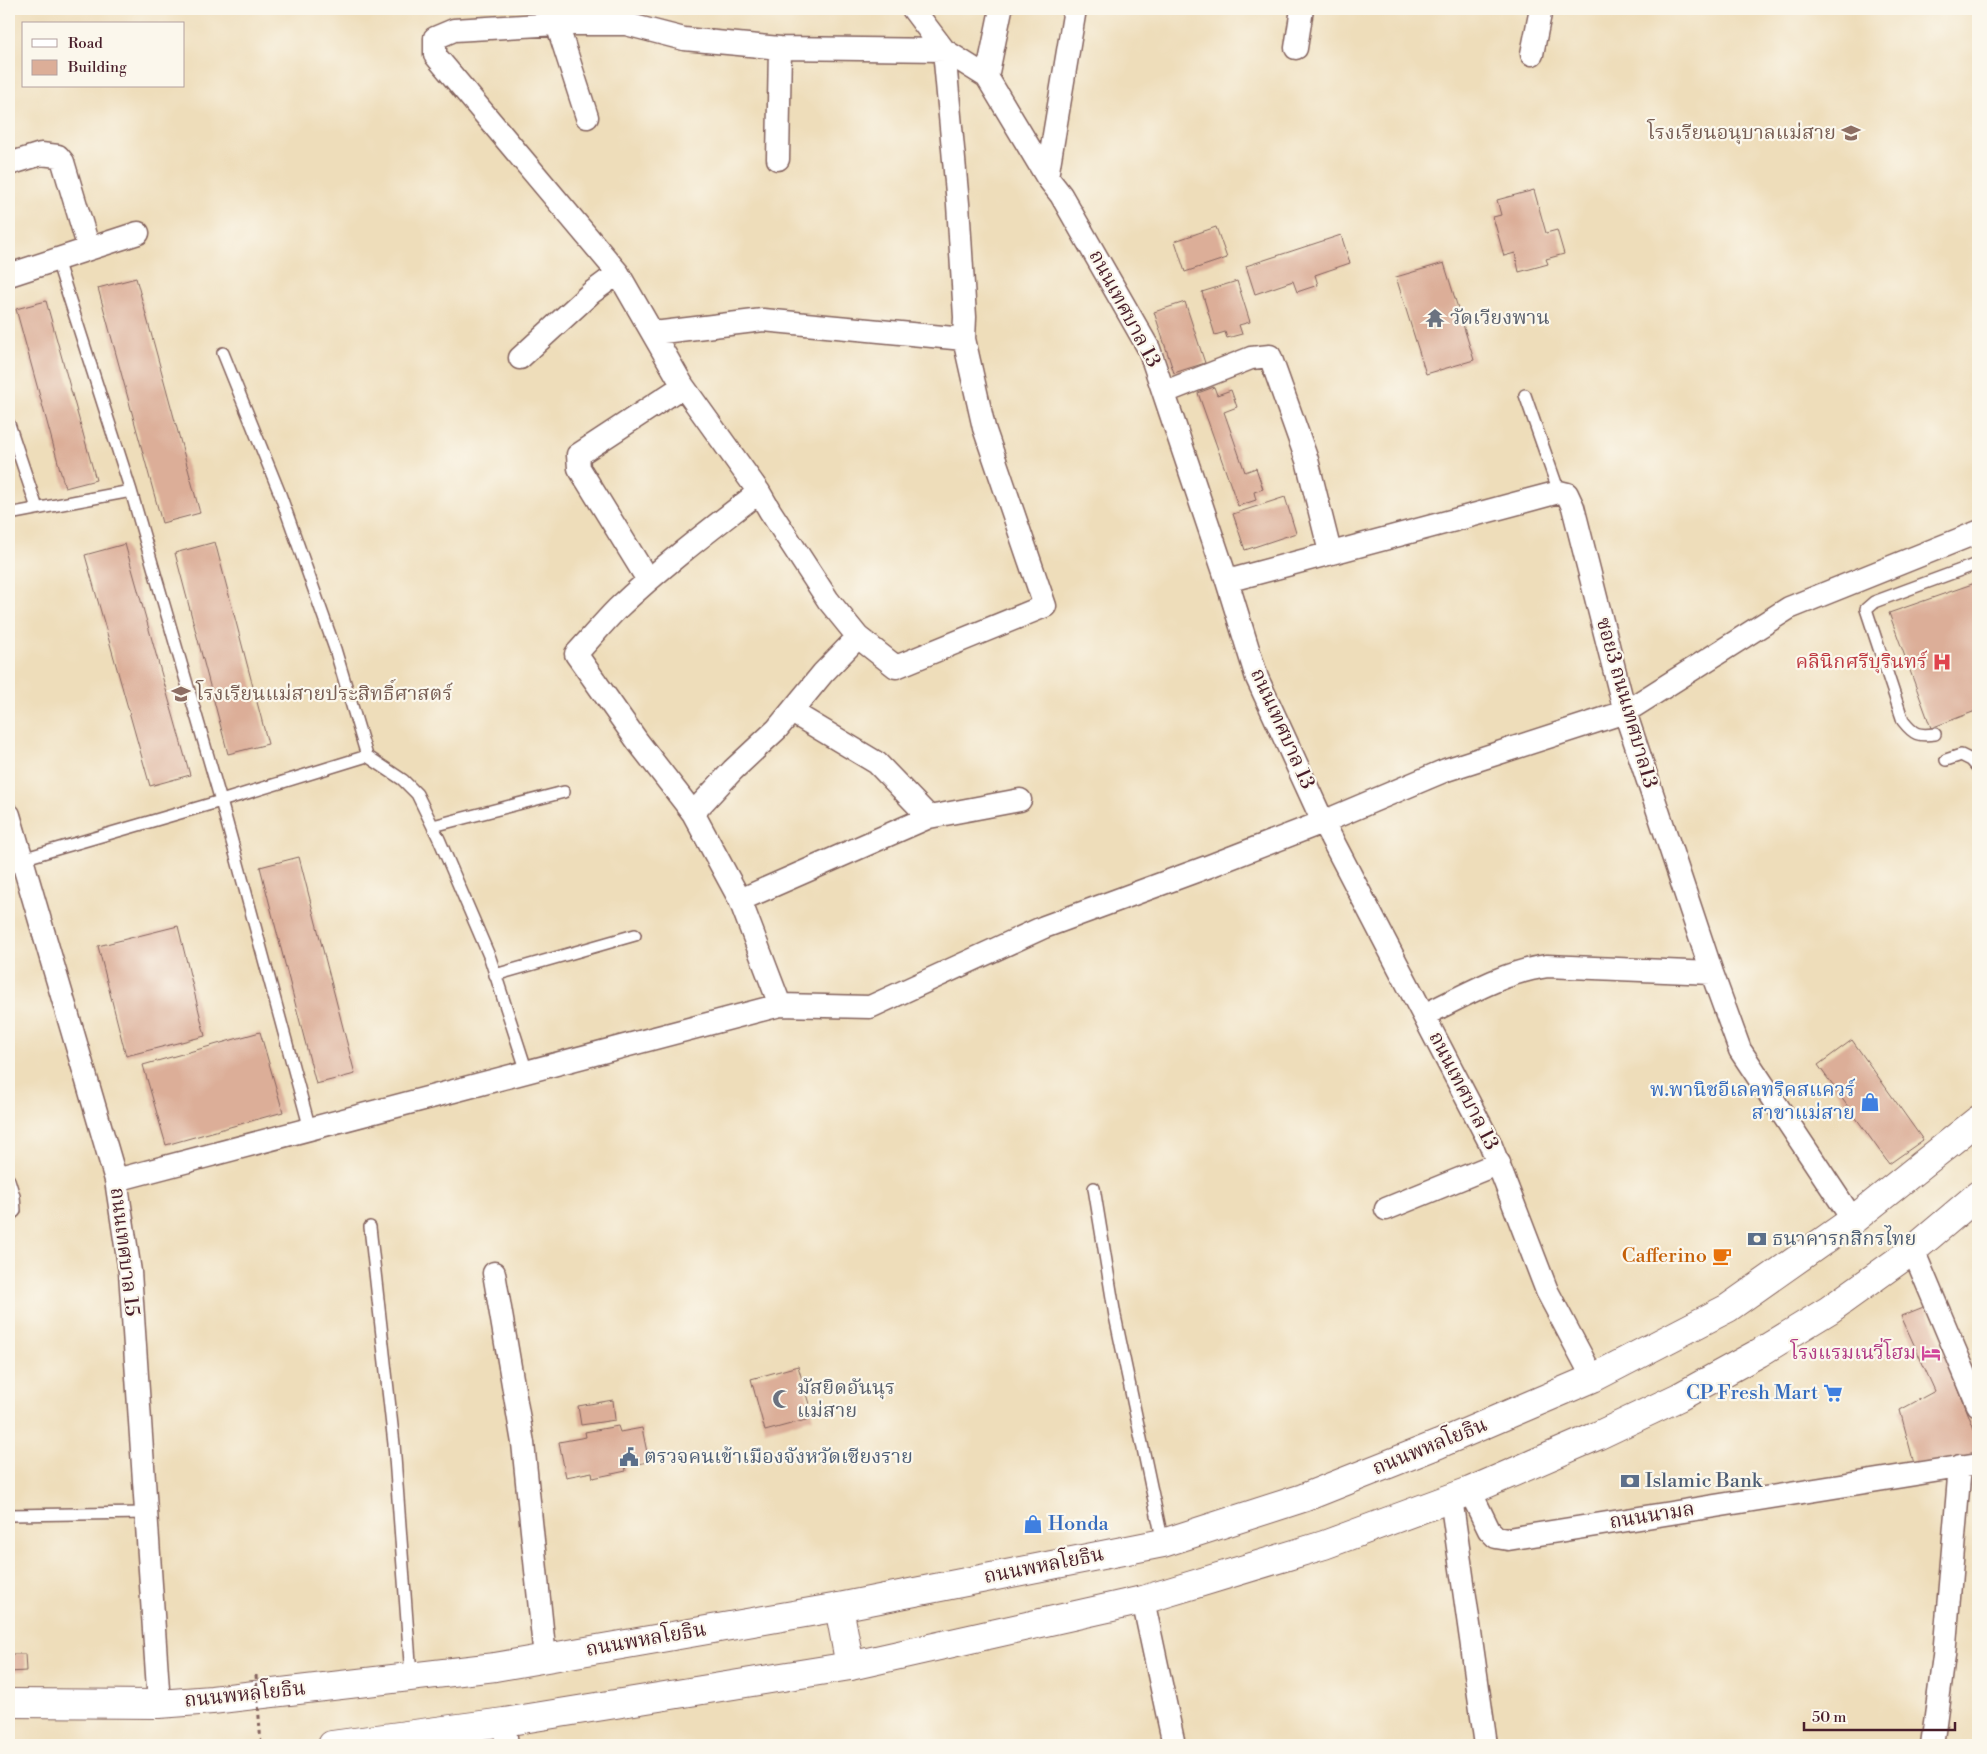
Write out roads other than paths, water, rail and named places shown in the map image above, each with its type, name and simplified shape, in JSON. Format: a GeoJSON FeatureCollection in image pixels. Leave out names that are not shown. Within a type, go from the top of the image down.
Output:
{"type":"FeatureCollection","features":[{"type":"Feature","properties":{"kind":"main road","name":"ถนนพหลโยธิน"},"geometry":{"type":"LineString","coordinates":[[9,1703],[158,1704],[212,1700],[495,1667],[839,1607],[1163,1543],[1304,1498],[1439,1444],[1593,1378],[1728,1308],[1853,1220],[1978,1120]]}},
{"type":"Feature","properties":{"kind":"main road"},"geometry":{"type":"LineString","coordinates":[[332,1745],[505,1734],[850,1666],[1143,1600],[1324,1545],[1461,1494],[1597,1436],[1679,1397],[1759,1353],[1829,1310],[1913,1250],[1978,1195]]}},
{"type":"Feature","properties":{"kind":"main road"},"geometry":{"type":"LineString","coordinates":[[839,1607],[850,1666]]}},
{"type":"Feature","properties":{"kind":"street"},"geometry":{"type":"LineString","coordinates":[[913,9],[944,50],[987,77],[1000,9]]}},
{"type":"Feature","properties":{"kind":"street"},"geometry":{"type":"LineString","coordinates":[[1047,177],[1075,9]]}},
{"type":"Feature","properties":{"kind":"street"},"geometry":{"type":"LineString","coordinates":[[1296,48],[1302,9]]}},
{"type":"Feature","properties":{"kind":"street"},"geometry":{"type":"LineString","coordinates":[[1532,54],[1541,9]]}},
{"type":"Feature","properties":{"kind":"street"},"geometry":{"type":"LineString","coordinates":[[556,24],[626,24],[684,39],[780,48],[944,50],[958,204],[965,317],[964,339],[984,428],[1045,606],[896,667],[858,636],[828,600],[770,511],[760,492],[684,386],[618,273],[435,55],[435,38],[454,30],[556,24]]}},
{"type":"Feature","properties":{"kind":"street"},"geometry":{"type":"LineString","coordinates":[[556,24],[587,117]]}},
{"type":"Feature","properties":{"kind":"street"},"geometry":{"type":"LineString","coordinates":[[778,159],[780,48]]}},
{"type":"Feature","properties":{"kind":"street","name":"ถนนเทศบาล 13"},"geometry":{"type":"LineString","coordinates":[[987,77],[1047,177],[1061,195],[1149,349],[1165,392],[1257,678],[1323,822],[1499,1163],[1547,1291],[1593,1378]]}},
{"type":"Feature","properties":{"kind":"street"},"geometry":{"type":"LineString","coordinates":[[9,164],[41,154],[58,156],[63,162],[89,249]]}},
{"type":"Feature","properties":{"kind":"street"},"geometry":{"type":"LineString","coordinates":[[9,276],[138,233]]}},
{"type":"Feature","properties":{"kind":"street"},"geometry":{"type":"LineString","coordinates":[[520,358],[591,292],[618,273]]}},
{"type":"Feature","properties":{"kind":"street"},"geometry":{"type":"LineString","coordinates":[[654,333],[763,320],[964,339]]}},
{"type":"Feature","properties":{"kind":"street"},"geometry":{"type":"LineString","coordinates":[[1165,392],[1251,358],[1270,356],[1306,460],[1330,552]]}},
{"type":"Feature","properties":{"kind":"street"},"geometry":{"type":"LineString","coordinates":[[648,580],[579,468],[578,455],[684,386]]}},
{"type":"Feature","properties":{"kind":"street"},"geometry":{"type":"LineString","coordinates":[[760,492],[648,580],[616,610],[576,654],[638,742],[693,813],[740,900],[780,1005]]}},
{"type":"Feature","properties":{"kind":"street"},"geometry":{"type":"LineString","coordinates":[[1227,581],[1559,492]]}},
{"type":"Feature","properties":{"kind":"street","name":"ซอย3 ถนนเทศบาล13"},"geometry":{"type":"LineString","coordinates":[[1559,492],[1567,494],[1573,507],[1625,712],[1712,973],[1740,1050],[1853,1220]]}},
{"type":"Feature","properties":{"kind":"street"},"geometry":{"type":"LineString","coordinates":[[116,1180],[780,1005],[870,1007],[1044,927],[1323,822],[1446,770],[1625,712],[1789,608],[1978,532]]}},
{"type":"Feature","properties":{"kind":"street"},"geometry":{"type":"LineString","coordinates":[[693,813],[792,712],[823,673],[858,636]]}},
{"type":"Feature","properties":{"kind":"street"},"geometry":{"type":"LineString","coordinates":[[792,712],[877,763],[929,817]]}},
{"type":"Feature","properties":{"kind":"street"},"geometry":{"type":"LineString","coordinates":[[740,900],[929,817],[1020,800]]}},
{"type":"Feature","properties":{"kind":"street","name":"ถนนเทศบาล 15"},"geometry":{"type":"LineString","coordinates":[[9,815],[15,861],[116,1180],[130,1272],[158,1704]]}},
{"type":"Feature","properties":{"kind":"street"},"geometry":{"type":"LineString","coordinates":[[1424,1015],[1512,973],[1529,968],[1553,966],[1712,973]]}},
{"type":"Feature","properties":{"kind":"street"},"geometry":{"type":"LineString","coordinates":[[1386,1209],[1499,1163]]}},
{"type":"Feature","properties":{"kind":"street"},"geometry":{"type":"LineString","coordinates":[[1913,1250],[1978,1405]]}},
{"type":"Feature","properties":{"kind":"street"},"geometry":{"type":"LineString","coordinates":[[494,1273],[523,1443],[545,1658]]}},
{"type":"Feature","properties":{"kind":"street"},"geometry":{"type":"LineString","coordinates":[[1932,1745],[1969,1465]]}},
{"type":"Feature","properties":{"kind":"street","name":"ถนนนามล"},"geometry":{"type":"LineString","coordinates":[[1461,1494],[1496,1537],[1508,1539],[1969,1465]]}},
{"type":"Feature","properties":{"kind":"street"},"geometry":{"type":"LineString","coordinates":[[1461,1494],[1486,1745]]}},
{"type":"Feature","properties":{"kind":"street"},"geometry":{"type":"LineString","coordinates":[[1143,1600],[1174,1745]]}},
{"type":"Feature","properties":{"kind":"lane"},"geometry":{"type":"LineString","coordinates":[[56,260],[132,491],[222,801],[310,1129]]}},
{"type":"Feature","properties":{"kind":"lane"},"geometry":{"type":"LineString","coordinates":[[223,353],[280,494],[335,649],[367,756],[408,785],[417,794],[490,958],[527,1072]]}},
{"type":"Feature","properties":{"kind":"lane"},"geometry":{"type":"LineString","coordinates":[[1525,395],[1559,492]]}},
{"type":"Feature","properties":{"kind":"lane"},"geometry":{"type":"LineString","coordinates":[[9,424],[36,508]]}},
{"type":"Feature","properties":{"kind":"lane"},"geometry":{"type":"LineString","coordinates":[[9,514],[132,491]]}},
{"type":"Feature","properties":{"kind":"lane"},"geometry":{"type":"LineString","coordinates":[[1936,734],[1922,736],[1912,733],[1903,721],[1866,609],[1874,602],[1974,565]]}},
{"type":"Feature","properties":{"kind":"lane"},"geometry":{"type":"LineString","coordinates":[[1946,760],[1962,755],[1971,760],[1978,768]]}},
{"type":"Feature","properties":{"kind":"lane"},"geometry":{"type":"LineString","coordinates":[[15,861],[222,801],[367,756]]}},
{"type":"Feature","properties":{"kind":"lane"},"geometry":{"type":"LineString","coordinates":[[432,826],[564,792]]}},
{"type":"Feature","properties":{"kind":"lane"},"geometry":{"type":"LineString","coordinates":[[496,975],[635,935]]}},
{"type":"Feature","properties":{"kind":"lane"},"geometry":{"type":"LineString","coordinates":[[9,1180],[14,1196],[15,1212],[9,1216]]}},
{"type":"Feature","properties":{"kind":"lane"},"geometry":{"type":"LineString","coordinates":[[1094,1188],[1115,1316],[1163,1543]]}},
{"type":"Feature","properties":{"kind":"lane"},"geometry":{"type":"LineString","coordinates":[[370,1227],[394,1444],[411,1676]]}},
{"type":"Feature","properties":{"kind":"lane"},"geometry":{"type":"LineString","coordinates":[[9,1515],[147,1513]]}},
{"type":"Feature","properties":{"kind":"place","name":"โรงเรียนอนุบาลแม่สาย"},"geometry":{"type":"Point","coordinates":[1851,133]}},
{"type":"Feature","properties":{"kind":"place","name":"วัดเวียงพาน"},"geometry":{"type":"Point","coordinates":[1435,318]}},
{"type":"Feature","properties":{"kind":"place","name":"คลินิกศรีบุรินทร์"},"geometry":{"type":"Point","coordinates":[1942,662]}},
{"type":"Feature","properties":{"kind":"place","name":"โรงเรียนแม่สายประสิทธิ์ศาสตร์"},"geometry":{"type":"Point","coordinates":[181,694]}},
{"type":"Feature","properties":{"kind":"place","name":"พ.พานิชอีเลคทริคสแควร์ สาขาแม่สาย"},"geometry":{"type":"Point","coordinates":[1870,1102]}},
{"type":"Feature","properties":{"kind":"place","name":"ธนาคารกสิกรไทย"},"geometry":{"type":"Point","coordinates":[1757,1239]}},
{"type":"Feature","properties":{"kind":"place","name":"Cafferino"},"geometry":{"type":"Point","coordinates":[1722,1256]}},
{"type":"Feature","properties":{"kind":"place","name":"โรงแรมเนวี่โฮม"},"geometry":{"type":"Point","coordinates":[1931,1353]}},
{"type":"Feature","properties":{"kind":"place","name":"CP Fresh Mart"},"geometry":{"type":"Point","coordinates":[1833,1393]}},
{"type":"Feature","properties":{"kind":"place","name":"มัสยิดอันนุร แม่สาย"},"geometry":{"type":"Point","coordinates":[782,1399]}},
{"type":"Feature","properties":{"kind":"place","name":"ตรวจคนเข้าเมืองจังหวัดเชียงราย"},"geometry":{"type":"Point","coordinates":[629,1457]}},
{"type":"Feature","properties":{"kind":"place","name":"Islamic Bank"},"geometry":{"type":"Point","coordinates":[1630,1481]}},
{"type":"Feature","properties":{"kind":"place","name":"Honda"},"geometry":{"type":"Point","coordinates":[1033,1524]}}]}
